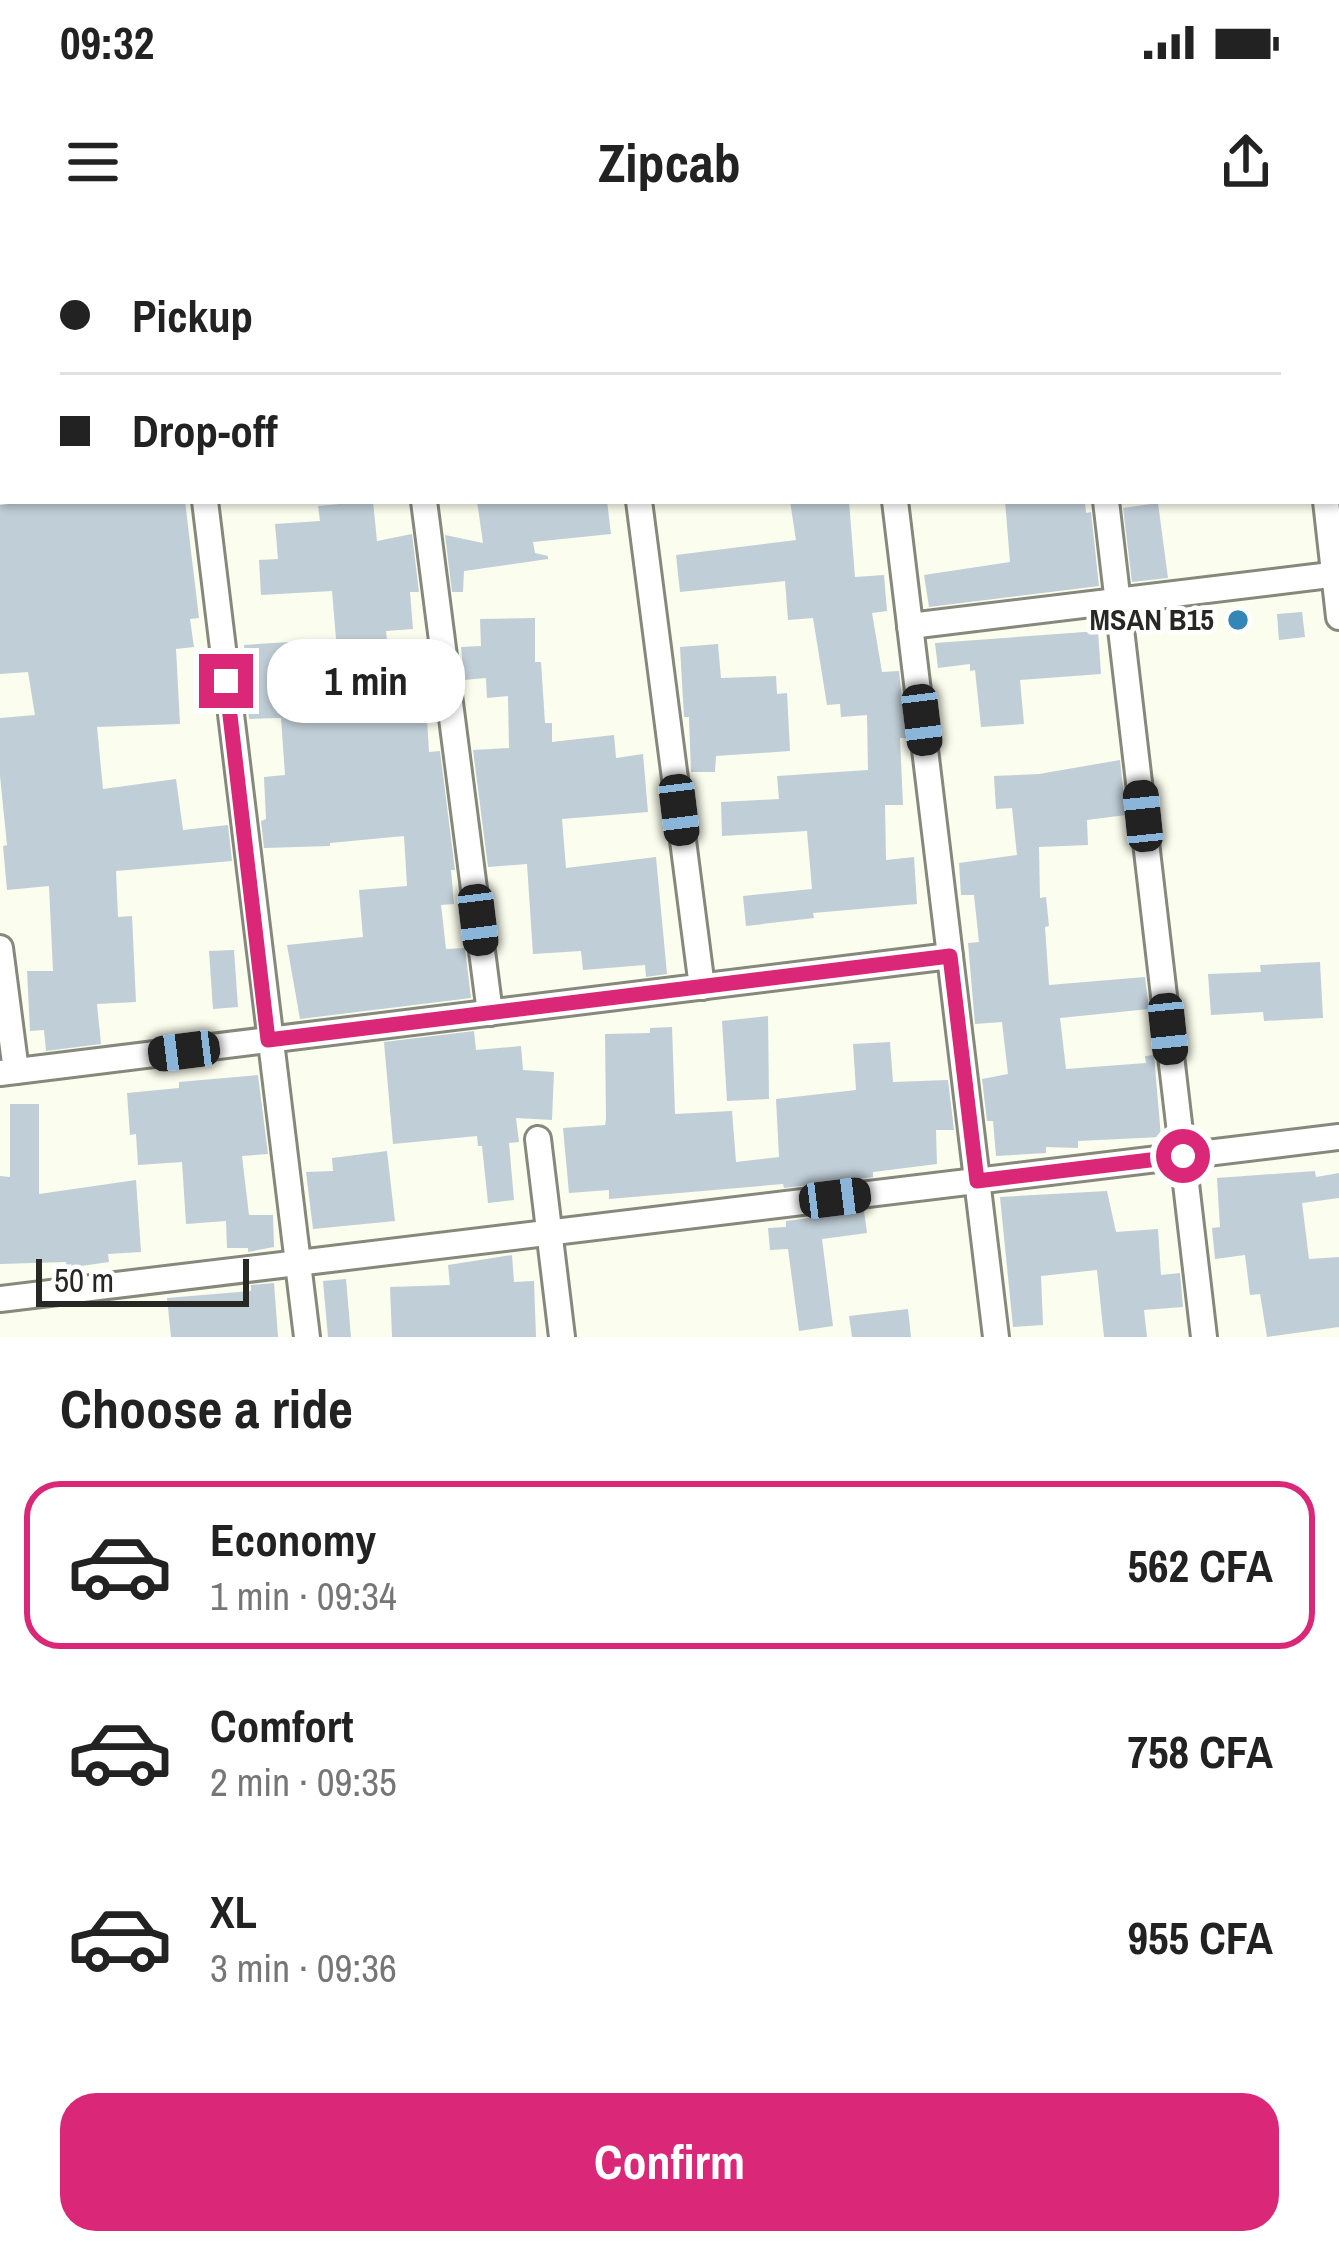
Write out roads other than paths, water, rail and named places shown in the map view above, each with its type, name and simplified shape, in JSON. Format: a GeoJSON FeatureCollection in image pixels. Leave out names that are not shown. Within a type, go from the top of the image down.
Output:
{"type":"FeatureCollection","features":[{"type":"Feature","properties":{"kind":"street"},"geometry":{"type":"LineString","coordinates":[[205,504],[307,1337]]}},
{"type":"Feature","properties":{"kind":"street"},"geometry":{"type":"LineString","coordinates":[[424,504],[490,1013]]}},
{"type":"Feature","properties":{"kind":"street"},"geometry":{"type":"LineString","coordinates":[[639,504],[702,987]]}},
{"type":"Feature","properties":{"kind":"street"},"geometry":{"type":"LineString","coordinates":[[895,504],[997,1337]]}},
{"type":"Feature","properties":{"kind":"street"},"geometry":{"type":"LineString","coordinates":[[1106,504],[1204,1337]]}},
{"type":"Feature","properties":{"kind":"street"},"geometry":{"type":"LineString","coordinates":[[1326,504],[1339,617]]}},
{"type":"Feature","properties":{"kind":"street"},"geometry":{"type":"LineString","coordinates":[[910,626],[1336,575]]}},
{"type":"Feature","properties":{"kind":"street"},"geometry":{"type":"LineString","coordinates":[[0,948],[8,1072],[950,956]]}},
{"type":"Feature","properties":{"kind":"street"},"geometry":{"type":"LineString","coordinates":[[0,1299],[1339,1138]]}},
{"type":"Feature","properties":{"kind":"street"},"geometry":{"type":"LineString","coordinates":[[538,1139],[562,1337]]}},
{"type":"Feature","properties":{"kind":"place","name":"MSAN B15"},"geometry":{"type":"Point","coordinates":[1238,620]}}]}
